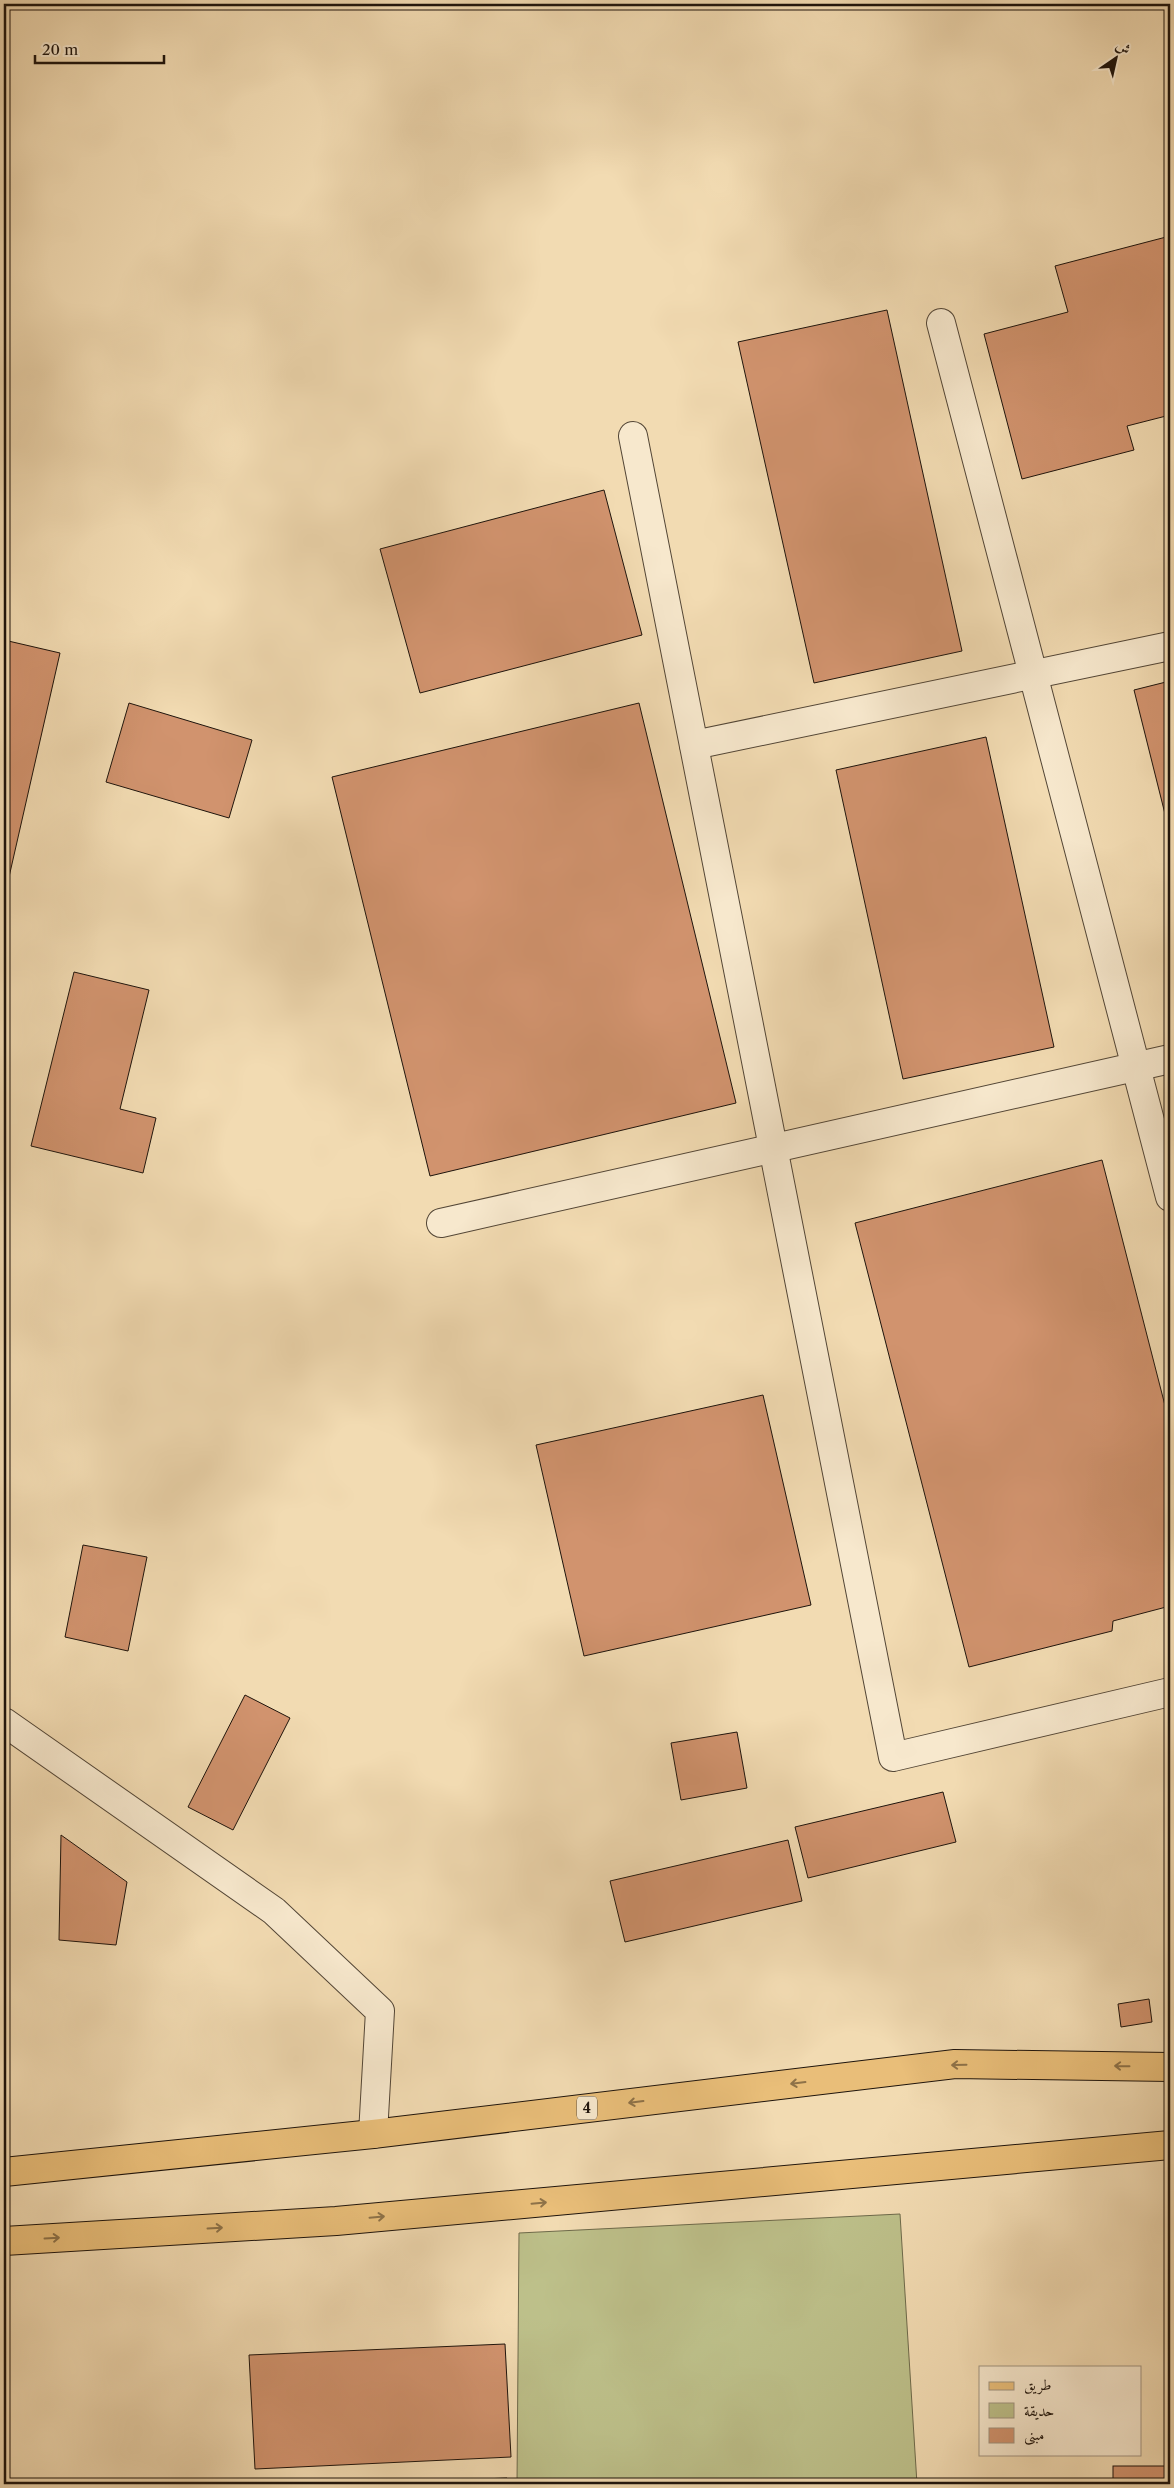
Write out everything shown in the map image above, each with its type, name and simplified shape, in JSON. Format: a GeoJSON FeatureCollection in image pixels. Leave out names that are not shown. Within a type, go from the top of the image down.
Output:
{"type":"FeatureCollection","features":[{"type":"Feature","properties":{"kind":"main road","name":"4"},"geometry":{"type":"LineString","coordinates":[[4,2172],[373,2134],[955,2064],[1170,2067]]}},
{"type":"Feature","properties":{"kind":"main road"},"geometry":{"type":"LineString","coordinates":[[4,2241],[336,2221],[1170,2145]]}},
{"type":"Feature","properties":{"kind":"street"},"geometry":{"type":"LineString","coordinates":[[941,323],[1170,1197]]}},
{"type":"Feature","properties":{"kind":"street"},"geometry":{"type":"LineString","coordinates":[[633,436],[893,1757],[1170,1692]]}},
{"type":"Feature","properties":{"kind":"street"},"geometry":{"type":"LineString","coordinates":[[694,745],[1170,646]]}},
{"type":"Feature","properties":{"kind":"street"},"geometry":{"type":"LineString","coordinates":[[441,1223],[1170,1059]]}},
{"type":"Feature","properties":{"kind":"street"},"geometry":{"type":"LineString","coordinates":[[4,1722],[274,1911],[380,2011],[373,2134]]}},
{"type":"Feature","properties":{"kind":"green space"},"geometry":{"type":"Polygon","coordinates":[[[900,2214],[917,2484],[517,2484],[519,2233],[900,2214]]]}},
{"type":"Feature","properties":{"kind":"building"},"geometry":{"type":"Polygon","coordinates":[[[1170,236],[1170,415],[1127,426],[1134,450],[1022,479],[984,334],[1068,312],[1055,266],[1170,236]]]}},
{"type":"Feature","properties":{"kind":"building"},"geometry":{"type":"Polygon","coordinates":[[[887,310],[962,651],[814,683],[738,342],[887,310]]]}},
{"type":"Feature","properties":{"kind":"building"},"geometry":{"type":"Polygon","coordinates":[[[604,490],[642,635],[420,693],[380,549],[604,490]]]}},
{"type":"Feature","properties":{"kind":"building"},"geometry":{"type":"Polygon","coordinates":[[[4,640],[60,653],[4,899],[4,640]]]}},
{"type":"Feature","properties":{"kind":"building"},"geometry":{"type":"Polygon","coordinates":[[[1170,681],[1170,834],[1134,690],[1170,681]]]}},
{"type":"Feature","properties":{"kind":"building"},"geometry":{"type":"Polygon","coordinates":[[[129,703],[252,740],[229,818],[106,782],[129,703]]]}},
{"type":"Feature","properties":{"kind":"building"},"geometry":{"type":"Polygon","coordinates":[[[639,703],[736,1103],[430,1176],[332,777],[639,703]]]}},
{"type":"Feature","properties":{"kind":"building"},"geometry":{"type":"Polygon","coordinates":[[[986,737],[1054,1047],[903,1079],[836,770],[986,737]]]}},
{"type":"Feature","properties":{"kind":"building"},"geometry":{"type":"Polygon","coordinates":[[[74,972],[149,990],[120,1109],[156,1118],[143,1173],[31,1146],[74,972]]]}},
{"type":"Feature","properties":{"kind":"building"},"geometry":{"type":"Polygon","coordinates":[[[1102,1160],[1170,1425],[1170,1606],[1113,1621],[1112,1631],[969,1667],[855,1223],[1102,1160]]]}},
{"type":"Feature","properties":{"kind":"building"},"geometry":{"type":"Polygon","coordinates":[[[763,1395],[811,1605],[584,1656],[536,1445],[763,1395]]]}},
{"type":"Feature","properties":{"kind":"building"},"geometry":{"type":"Polygon","coordinates":[[[83,1545],[147,1557],[128,1651],[65,1637],[83,1545]]]}},
{"type":"Feature","properties":{"kind":"building"},"geometry":{"type":"Polygon","coordinates":[[[245,1695],[290,1718],[233,1830],[188,1807],[245,1695]]]}},
{"type":"Feature","properties":{"kind":"building"},"geometry":{"type":"Polygon","coordinates":[[[737,1732],[747,1788],[681,1800],[671,1743],[737,1732]]]}},
{"type":"Feature","properties":{"kind":"building"},"geometry":{"type":"Polygon","coordinates":[[[943,1792],[956,1842],[808,1878],[795,1827],[943,1792]]]}},
{"type":"Feature","properties":{"kind":"building"},"geometry":{"type":"Polygon","coordinates":[[[61,1835],[127,1882],[116,1945],[59,1940],[61,1835]]]}},
{"type":"Feature","properties":{"kind":"building"},"geometry":{"type":"Polygon","coordinates":[[[788,1840],[802,1901],[625,1942],[610,1881],[788,1840]]]}},
{"type":"Feature","properties":{"kind":"building"},"geometry":{"type":"Polygon","coordinates":[[[1149,1999],[1152,2022],[1121,2027],[1118,2004],[1149,1999]]]}},
{"type":"Feature","properties":{"kind":"building"},"geometry":{"type":"Polygon","coordinates":[[[505,2344],[511,2457],[255,2469],[249,2355],[505,2344]]]}},
{"type":"Feature","properties":{"kind":"building"},"geometry":{"type":"Polygon","coordinates":[[[1113,2466],[1170,2466],[1170,2484],[1113,2484],[1113,2466]]]}},
{"type":"Feature","properties":{"kind":"building"},"geometry":{"type":"Polygon","coordinates":[[[507,2478],[507,2484],[351,2484],[507,2478]]]}}]}
